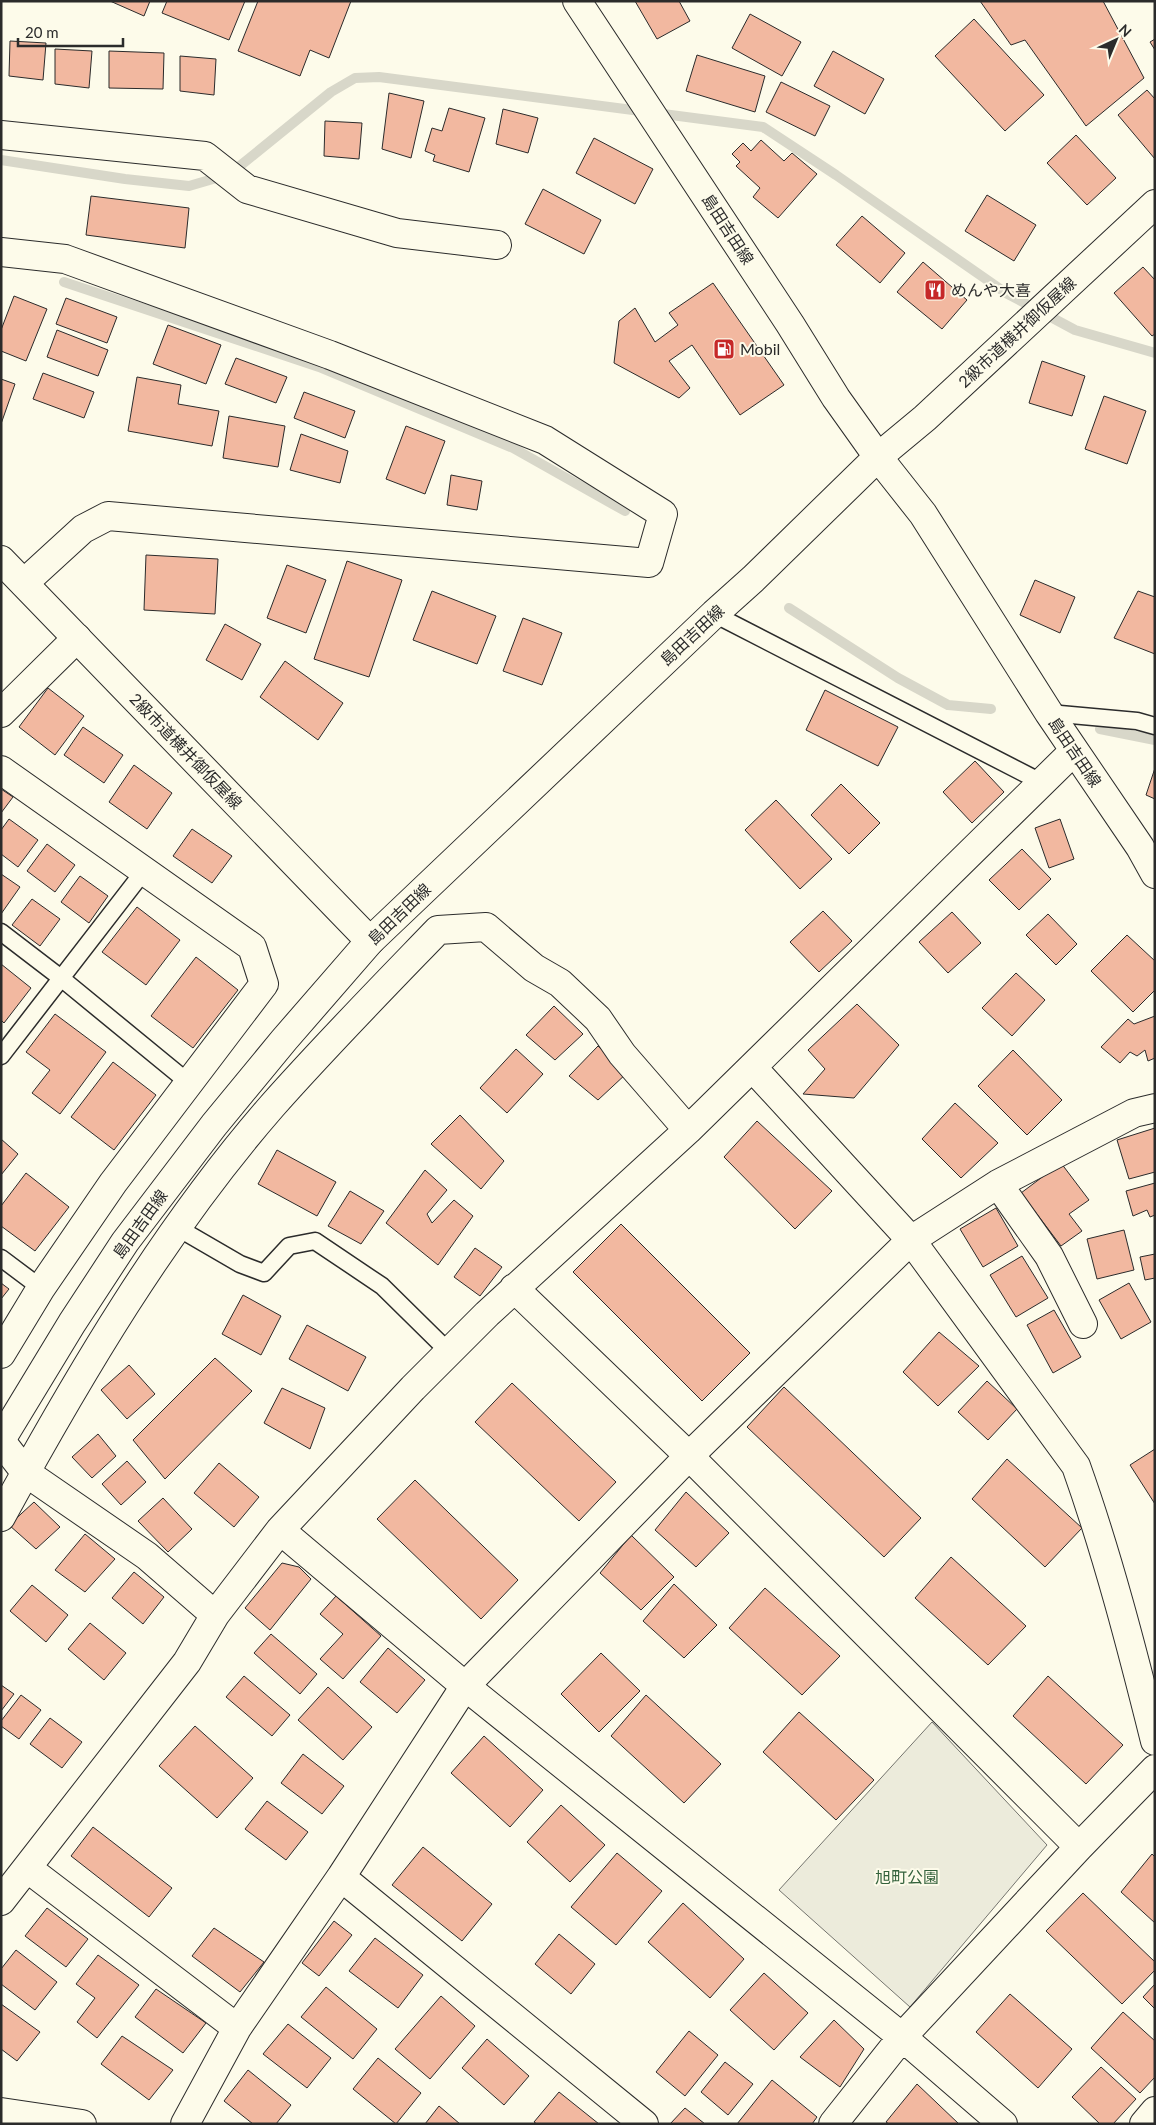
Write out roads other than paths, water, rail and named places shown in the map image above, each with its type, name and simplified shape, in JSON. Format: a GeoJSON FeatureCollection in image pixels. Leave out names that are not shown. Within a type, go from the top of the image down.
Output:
{"type":"FeatureCollection","features":[{"type":"Feature","properties":{"kind":"street","name":"島田吉田線"},"geometry":{"type":"LineString","coordinates":[[578,1],[790,324],[836,398],[878,457],[923,514],[1049,713],[1140,847],[1155,874]]}},
{"type":"Feature","properties":{"kind":"street"},"geometry":{"type":"LineString","coordinates":[[1,135],[205,156],[247,189],[256,192],[397,233],[497,245]]}},
{"type":"Feature","properties":{"kind":"street","name":"2級市道横井御仮屋線"},"geometry":{"type":"LineString","coordinates":[[878,457],[925,418],[1155,204]]}},
{"type":"Feature","properties":{"kind":"street"},"geometry":{"type":"LineString","coordinates":[[1,252],[65,259],[330,355],[419,390],[545,440],[663,514],[649,563],[108,516],[83,529],[24,583]]}},
{"type":"Feature","properties":{"kind":"street","name":"島田吉田線"},"geometry":{"type":"LineString","coordinates":[[1,1441],[24,1401],[125,1242],[214,1125],[284,1040],[370,942],[753,579],[878,457]]}},
{"type":"Feature","properties":{"kind":"street","name":"2級市道横井御仮屋線"},"geometry":{"type":"LineString","coordinates":[[1,560],[370,942]]}},
{"type":"Feature","properties":{"kind":"street"},"geometry":{"type":"LineString","coordinates":[[1,713],[77,638]]}},
{"type":"Feature","properties":{"kind":"street"},"geometry":{"type":"LineString","coordinates":[[1,1901],[187,1662],[215,1616],[280,1530],[449,1352],[514,1288],[688,1130],[1074,751]]}},
{"type":"Feature","properties":{"kind":"street"},"geometry":{"type":"LineString","coordinates":[[1,770],[252,947],[264,984],[113,1183],[41,1288],[1,1354]]}},
{"type":"Feature","properties":{"kind":"street"},"geometry":{"type":"LineString","coordinates":[[1,1517],[74,1387],[140,1283],[178,1228],[271,1107],[438,930],[486,927],[534,968],[560,982],[598,1019],[622,1054],[688,1130]]}},
{"type":"Feature","properties":{"kind":"street"},"geometry":{"type":"LineString","coordinates":[[752,1067],[911,1240],[1076,1466],[1102,1545],[1155,1741]]}},
{"type":"Feature","properties":{"kind":"street"},"geometry":{"type":"LineString","coordinates":[[185,2124],[237,2028],[341,1877],[465,1686],[689,1456],[911,1240],[998,1184],[1134,1114],[1155,1108]]}},
{"type":"Feature","properties":{"kind":"street"},"geometry":{"type":"LineString","coordinates":[[998,1184],[1050,1256],[1083,1324]]}},
{"type":"Feature","properties":{"kind":"street"},"geometry":{"type":"LineString","coordinates":[[514,1288],[689,1456],[1078,1847]]}},
{"type":"Feature","properties":{"kind":"street"},"geometry":{"type":"LineString","coordinates":[[1,1441],[25,1472],[148,1556],[215,1616]]}},
{"type":"Feature","properties":{"kind":"street"},"geometry":{"type":"LineString","coordinates":[[280,1530],[465,1686],[902,2037],[1003,2124]]}},
{"type":"Feature","properties":{"kind":"street"},"geometry":{"type":"LineString","coordinates":[[832,2124],[902,2037],[1078,1847],[1155,1769]]}},
{"type":"Feature","properties":{"kind":"street"},"geometry":{"type":"LineString","coordinates":[[27,1868],[237,2028]]}},
{"type":"Feature","properties":{"kind":"street"},"geometry":{"type":"LineString","coordinates":[[341,1877],[644,2124]]}},
{"type":"Feature","properties":{"kind":"street"},"geometry":{"type":"LineString","coordinates":[[1144,2124],[1155,2111]]}},
{"type":"Feature","properties":{"kind":"street"},"geometry":{"type":"LineString","coordinates":[[1,2112],[82,2124]]}},
{"type":"Feature","properties":{"kind":"lane"},"geometry":{"type":"LineString","coordinates":[[714,614],[1041,782]]}},
{"type":"Feature","properties":{"kind":"lane"},"geometry":{"type":"LineString","coordinates":[[1049,713],[1137,721],[1155,726]]}},
{"type":"Feature","properties":{"kind":"lane"},"geometry":{"type":"LineString","coordinates":[[1,1056],[144,870]]}},
{"type":"Feature","properties":{"kind":"lane"},"geometry":{"type":"LineString","coordinates":[[1,932],[61,978],[189,1083]]}},
{"type":"Feature","properties":{"kind":"lane"},"geometry":{"type":"LineString","coordinates":[[178,1228],[240,1264],[264,1273],[289,1246],[316,1241],[382,1286],[449,1352]]}},
{"type":"Feature","properties":{"kind":"lane"},"geometry":{"type":"LineString","coordinates":[[1,1258],[41,1288]]}},
{"type":"Feature","properties":{"kind":"waterway"},"geometry":{"type":"LineString","coordinates":[[1,160],[125,179],[189,186],[230,174],[331,92],[355,78],[379,77],[763,127],[836,175],[1006,293],[1075,330],[1155,353]]}},
{"type":"Feature","properties":{"kind":"waterway"},"geometry":{"type":"LineString","coordinates":[[64,282],[319,367],[513,448],[625,511]]}},
{"type":"Feature","properties":{"kind":"waterway"},"geometry":{"type":"LineString","coordinates":[[789,608],[898,678],[948,705],[991,709]]}},
{"type":"Feature","properties":{"kind":"waterway"},"geometry":{"type":"LineString","coordinates":[[1100,729],[1155,740]]}},
{"type":"Feature","properties":{"kind":"place","name":"めんや大喜"},"geometry":{"type":"Point","coordinates":[935,290]}},
{"type":"Feature","properties":{"kind":"place","name":"Mobil"},"geometry":{"type":"Point","coordinates":[724,349]}},
{"type":"Feature","properties":{"kind":"park label","name":"旭町公園"},"geometry":{"type":"Point","coordinates":[907,1877]}}]}
